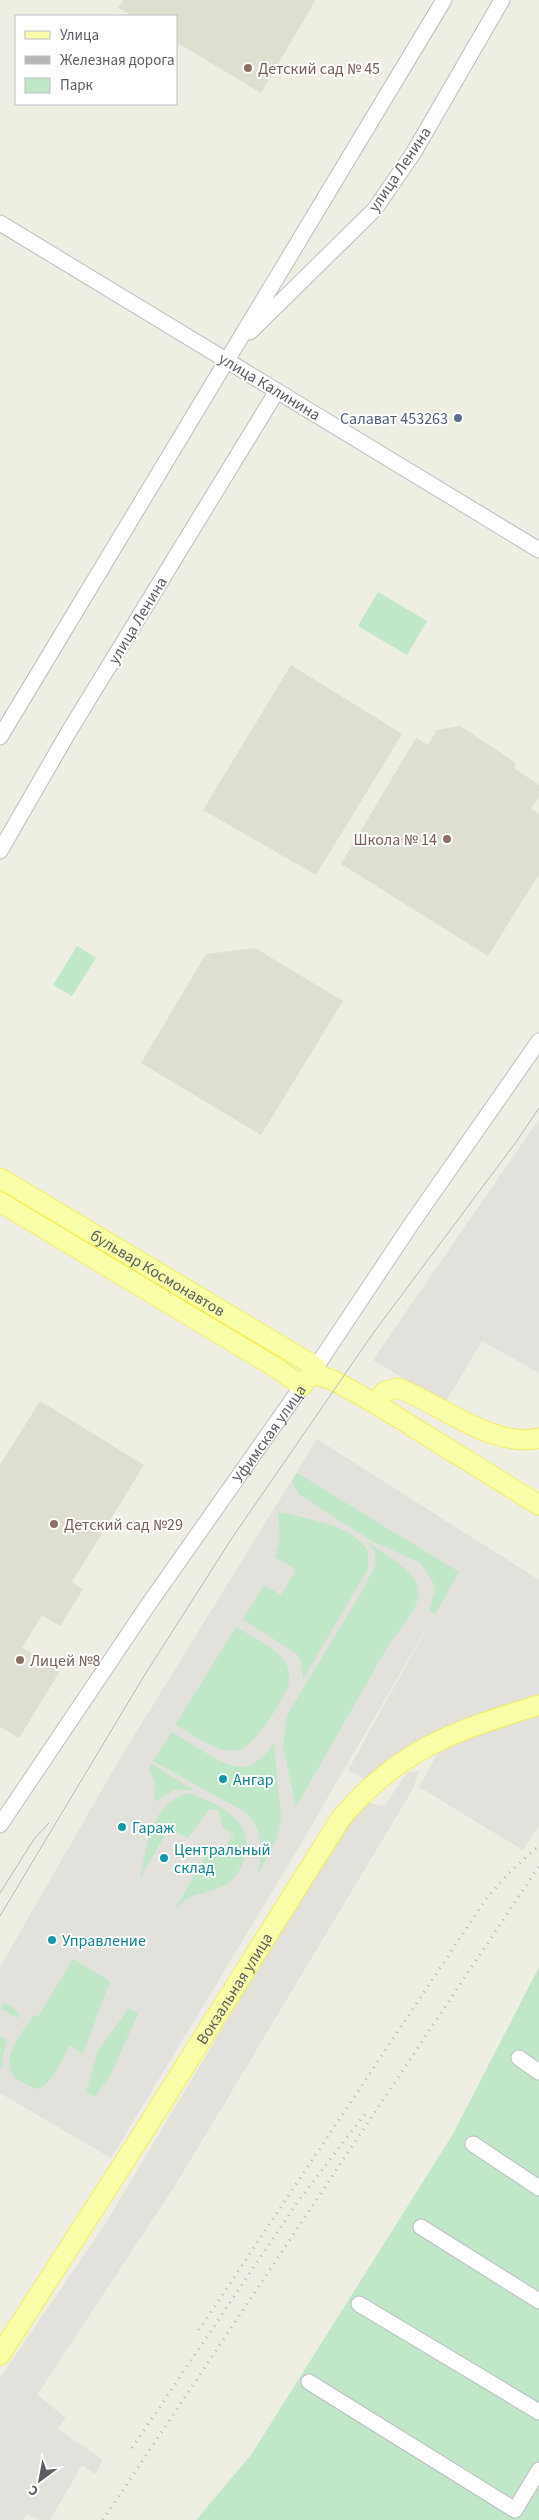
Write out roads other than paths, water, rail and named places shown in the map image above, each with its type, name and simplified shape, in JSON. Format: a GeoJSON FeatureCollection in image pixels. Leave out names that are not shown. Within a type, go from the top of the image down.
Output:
{"type":"FeatureCollection","features":[{"type":"Feature","properties":{"kind":"main road","name":"бульвар Космонавтов"},"geometry":{"type":"LineString","coordinates":[[0,1178],[310,1375]]}},
{"type":"Feature","properties":{"kind":"main road","name":"бульвар Космонавтов"},"geometry":{"type":"LineString","coordinates":[[0,1202],[275,1367],[333,1380],[376,1404],[539,1505]]}},
{"type":"Feature","properties":{"kind":"main road"},"geometry":{"type":"LineString","coordinates":[[376,1404],[384,1392],[398,1388],[500,1436],[528,1441],[539,1438]]}},
{"type":"Feature","properties":{"kind":"main road","name":"Вокзальная улица"},"geometry":{"type":"LineString","coordinates":[[0,2355],[136,2144],[341,1818],[373,1783],[393,1766],[418,1750],[470,1726],[539,1705]]}},
{"type":"Feature","properties":{"kind":"street","name":"улица Ленина"},"geometry":{"type":"LineString","coordinates":[[0,737],[444,0]]}},
{"type":"Feature","properties":{"kind":"street","name":"улица Ленина"},"geometry":{"type":"LineString","coordinates":[[228,361],[257,323],[375,210],[417,146],[502,0]]}},
{"type":"Feature","properties":{"kind":"street","name":"улица Калинина"},"geometry":{"type":"LineString","coordinates":[[0,223],[539,550]]}},
{"type":"Feature","properties":{"kind":"street","name":"улица Ленина"},"geometry":{"type":"LineString","coordinates":[[0,851],[68,733],[277,391]]}},
{"type":"Feature","properties":{"kind":"street","name":"Уфимская улица"},"geometry":{"type":"LineString","coordinates":[[0,1825],[146,1608],[310,1375],[412,1223],[539,1041]]}},
{"type":"Feature","properties":{"kind":"street"},"geometry":{"type":"LineString","coordinates":[[519,2058],[539,2072]]}},
{"type":"Feature","properties":{"kind":"street"},"geometry":{"type":"LineString","coordinates":[[473,2144],[539,2188]]}},
{"type":"Feature","properties":{"kind":"street"},"geometry":{"type":"LineString","coordinates":[[421,2227],[539,2301]]}},
{"type":"Feature","properties":{"kind":"street"},"geometry":{"type":"LineString","coordinates":[[359,2304],[539,2412]]}},
{"type":"Feature","properties":{"kind":"street"},"geometry":{"type":"LineString","coordinates":[[309,2382],[515,2510],[539,2470]]}},
{"type":"Feature","properties":{"kind":"tram line"},"geometry":{"type":"LineString","coordinates":[[0,1916],[144,1676],[232,1538],[374,1332],[516,1142],[539,1108]]}},
{"type":"Feature","properties":{"kind":"tram line"},"geometry":{"type":"LineString","coordinates":[[0,1893],[34,1839],[49,1823]]}},
{"type":"Feature","properties":{"kind":"railway"},"geometry":{"type":"LineString","coordinates":[[199,2330],[486,1899],[506,1876],[539,1845]]}},
{"type":"Feature","properties":{"kind":"railway"},"geometry":{"type":"LineString","coordinates":[[103,2520],[539,1866]]}},
{"type":"Feature","properties":{"kind":"railway"},"geometry":{"type":"LineString","coordinates":[[132,2448],[299,2200],[365,2114]]}},
{"type":"Feature","properties":{"kind":"place","name":"Детский сад № 45"},"geometry":{"type":"Point","coordinates":[248,68]}},
{"type":"Feature","properties":{"kind":"place","name":"Салават 453263"},"geometry":{"type":"Point","coordinates":[458,418]}},
{"type":"Feature","properties":{"kind":"place","name":"Школа № 14"},"geometry":{"type":"Point","coordinates":[447,839]}},
{"type":"Feature","properties":{"kind":"place","name":"Детский сад №29"},"geometry":{"type":"Point","coordinates":[54,1524]}},
{"type":"Feature","properties":{"kind":"place","name":"Лицей №8"},"geometry":{"type":"Point","coordinates":[20,1660]}},
{"type":"Feature","properties":{"kind":"place","name":"Ангар"},"geometry":{"type":"Point","coordinates":[223,1779]}},
{"type":"Feature","properties":{"kind":"place","name":"Гараж"},"geometry":{"type":"Point","coordinates":[122,1827]}},
{"type":"Feature","properties":{"kind":"place","name":"Центральный склад"},"geometry":{"type":"Point","coordinates":[164,1858]}},
{"type":"Feature","properties":{"kind":"place","name":"Управление"},"geometry":{"type":"Point","coordinates":[52,1940]}}]}
